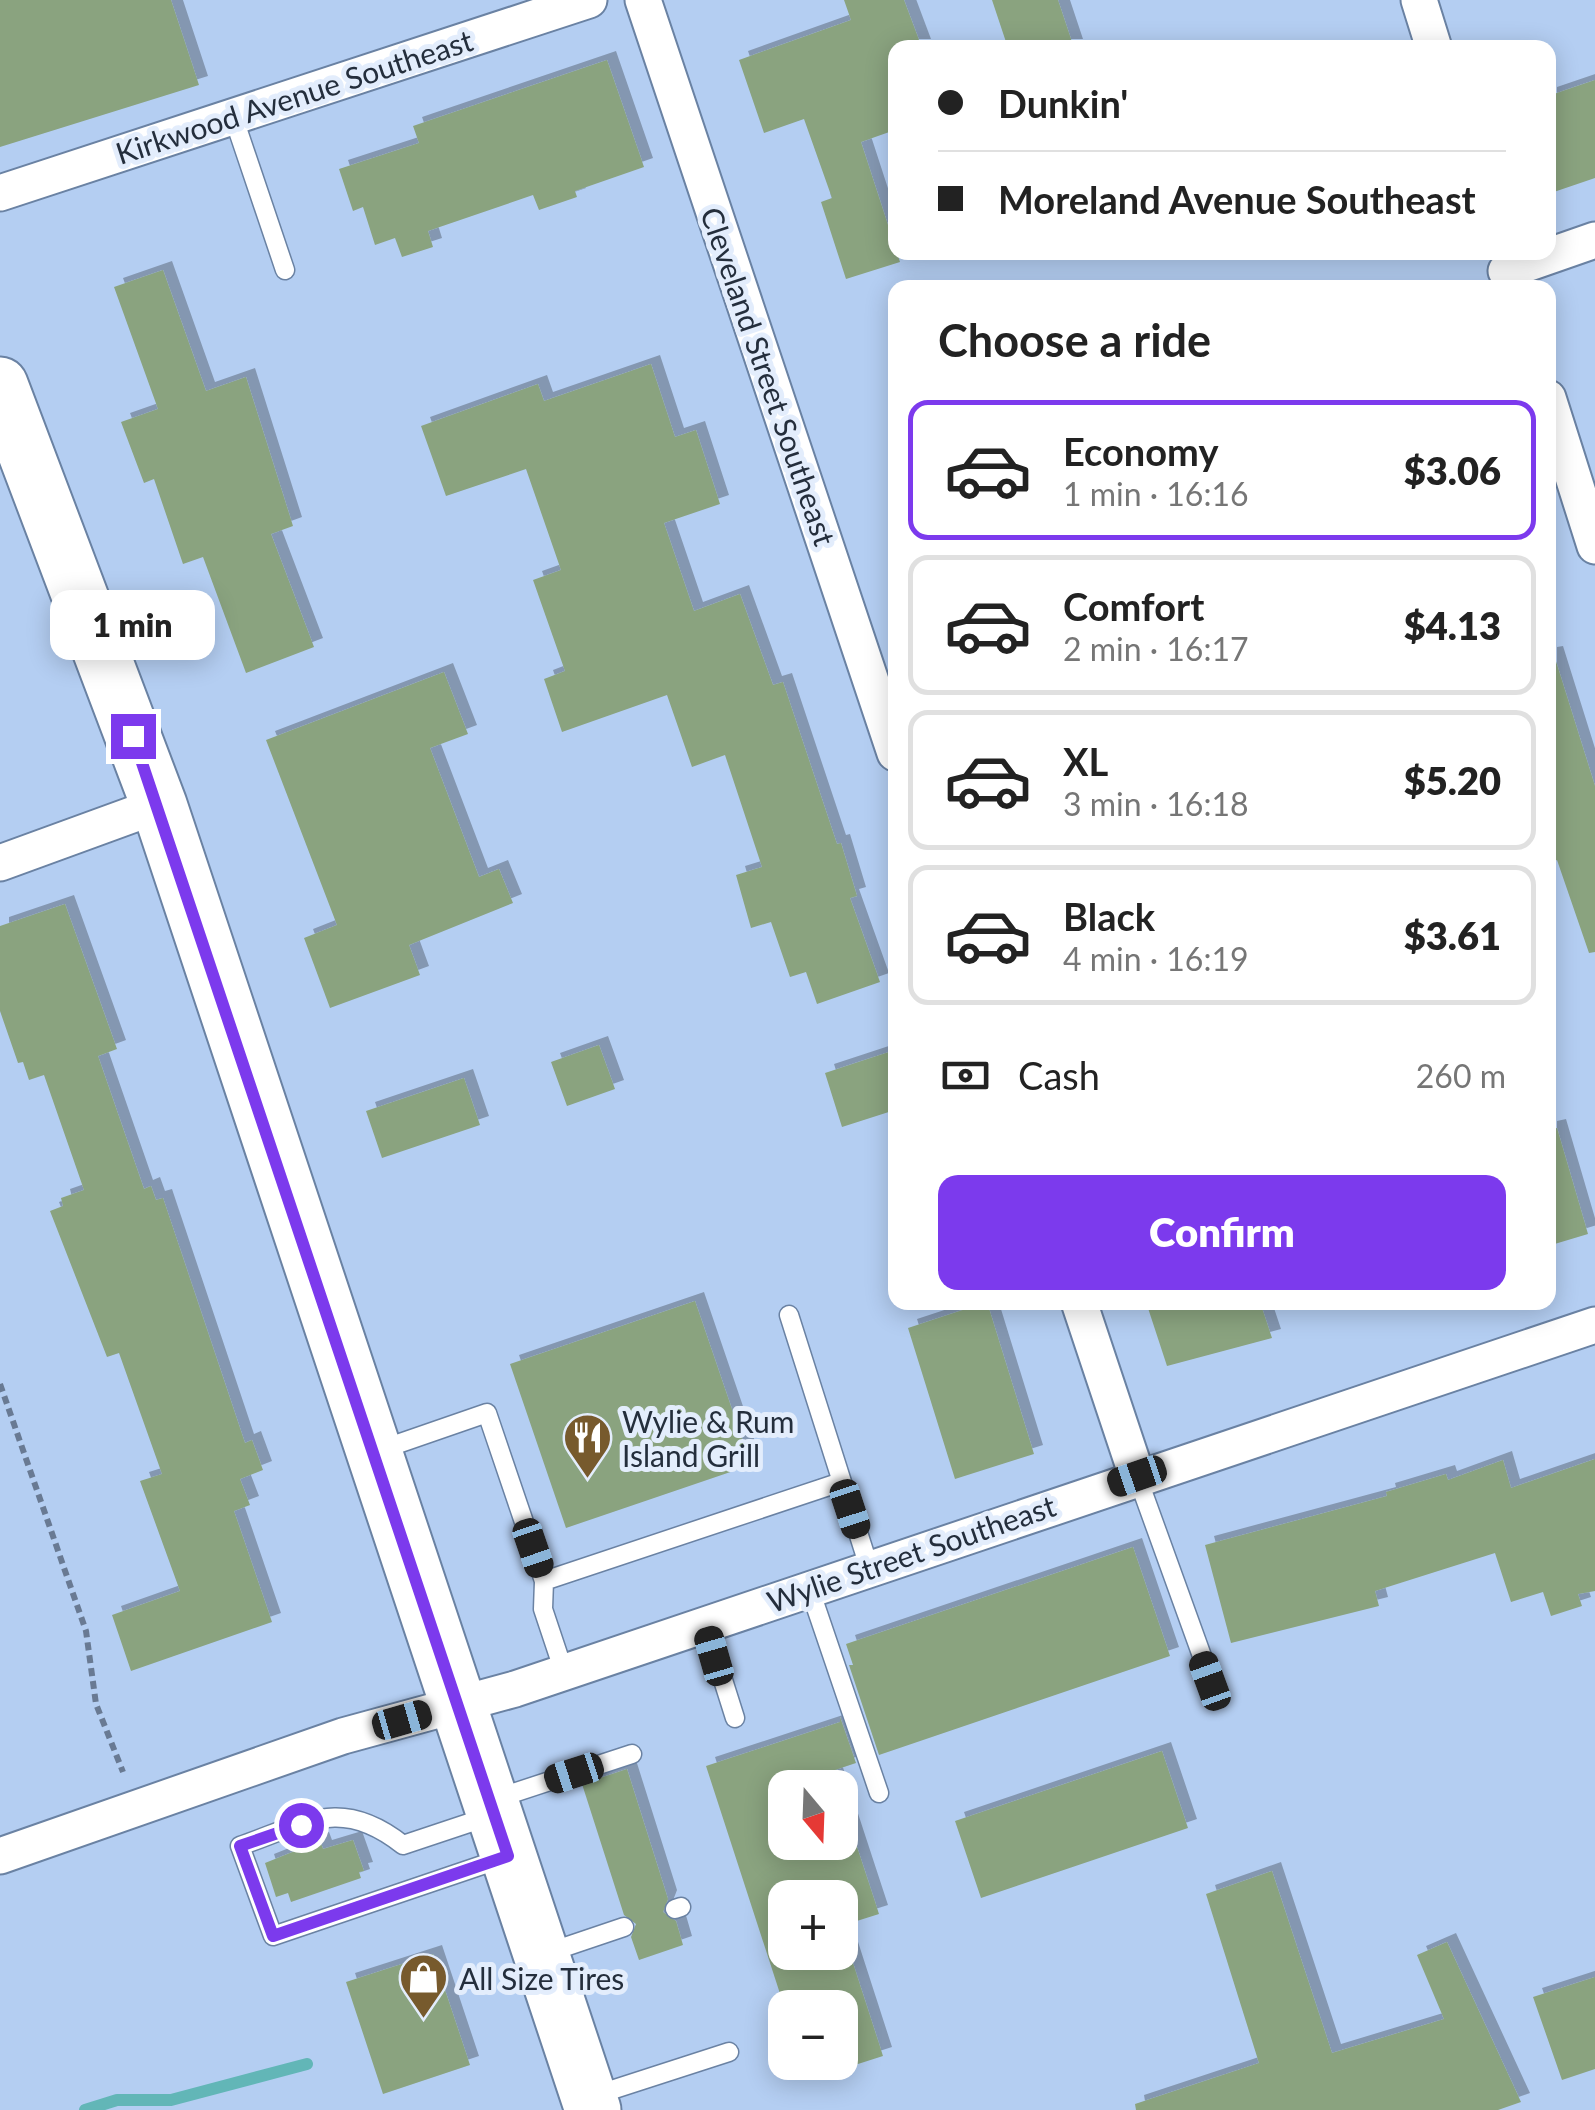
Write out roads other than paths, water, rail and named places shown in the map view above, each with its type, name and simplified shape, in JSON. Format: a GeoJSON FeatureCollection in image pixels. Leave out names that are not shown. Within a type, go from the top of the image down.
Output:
{"type":"FeatureCollection","features":[{"type":"Feature","properties":{"kind":"highway"},"geometry":{"type":"LineString","coordinates":[[1,390],[159,805],[591,2104]]}},
{"type":"Feature","properties":{"kind":"street","name":"Cleveland Street Southeast"},"geometry":{"type":"LineString","coordinates":[[643,0],[888,732]]}},
{"type":"Feature","properties":{"kind":"street","name":"Kirkwood Avenue Southeast"},"geometry":{"type":"LineString","coordinates":[[0,192],[575,2]]}},
{"type":"Feature","properties":{"kind":"street"},"geometry":{"type":"LineString","coordinates":[[1424,2],[1432,40]]}},
{"type":"Feature","properties":{"kind":"street"},"geometry":{"type":"LineString","coordinates":[[1556,253],[1595,240]]}},
{"type":"Feature","properties":{"kind":"street"},"geometry":{"type":"LineString","coordinates":[[1506,270],[1536,260]]}},
{"type":"Feature","properties":{"kind":"street"},"geometry":{"type":"LineString","coordinates":[[1556,423],[1595,546]]}},
{"type":"Feature","properties":{"kind":"street"},"geometry":{"type":"LineString","coordinates":[[0,863],[159,805]]}},
{"type":"Feature","properties":{"kind":"street"},"geometry":{"type":"LineString","coordinates":[[1082,1310],[1137,1476]]}},
{"type":"Feature","properties":{"kind":"street","name":"Wylie Street Southeast"},"geometry":{"type":"LineString","coordinates":[[0,1856],[343,1736],[564,1672],[1595,1325]]}},
{"type":"Feature","properties":{"kind":"lane"},"geometry":{"type":"LineString","coordinates":[[233,116],[285,270]]}},
{"type":"Feature","properties":{"kind":"lane"},"geometry":{"type":"LineString","coordinates":[[790,1315],[869,1567]]}},
{"type":"Feature","properties":{"kind":"lane"},"geometry":{"type":"LineString","coordinates":[[374,1452],[487,1413],[544,1582],[543,1608],[564,1672]]}},
{"type":"Feature","properties":{"kind":"lane"},"geometry":{"type":"LineString","coordinates":[[1137,1476],[1210,1681]]}},
{"type":"Feature","properties":{"kind":"lane"},"geometry":{"type":"LineString","coordinates":[[544,1582],[841,1482]]}},
{"type":"Feature","properties":{"kind":"lane"},"geometry":{"type":"LineString","coordinates":[[809,1588],[879,1793]]}},
{"type":"Feature","properties":{"kind":"lane"},"geometry":{"type":"LineString","coordinates":[[705,1623],[734,1718]]}},
{"type":"Feature","properties":{"kind":"lane"},"geometry":{"type":"LineString","coordinates":[[498,1824],[403,1845],[363,1820],[331,1814],[240,1846],[273,1936],[498,1824],[632,1754]]}},
{"type":"Feature","properties":{"kind":"lane"},"geometry":{"type":"LineString","coordinates":[[542,1955],[624,1927]]}},
{"type":"Feature","properties":{"kind":"lane"},"geometry":{"type":"LineString","coordinates":[[591,2104],[728,2052]]}},
{"type":"Feature","properties":{"kind":"waterway"},"geometry":{"type":"LineString","coordinates":[[85,2110],[117,2100],[171,2100],[307,2064]]}},
{"type":"Feature","properties":{"kind":"place","name":"Wylie & Rum Island Grill"},"geometry":{"type":"Point","coordinates":[587,1480]}},
{"type":"Feature","properties":{"kind":"place","name":"All Size Tires"},"geometry":{"type":"Point","coordinates":[424,2020]}}]}
